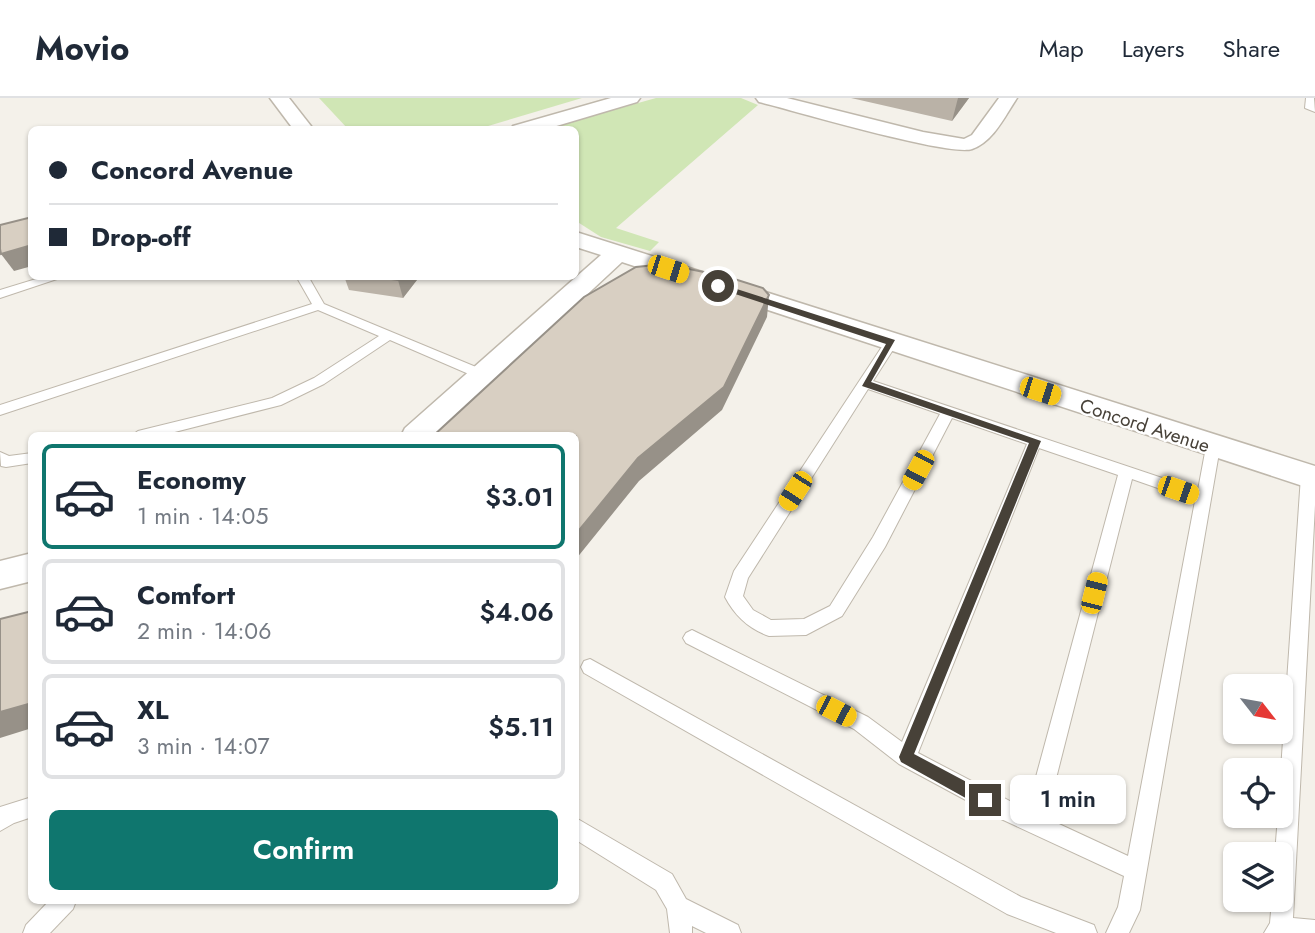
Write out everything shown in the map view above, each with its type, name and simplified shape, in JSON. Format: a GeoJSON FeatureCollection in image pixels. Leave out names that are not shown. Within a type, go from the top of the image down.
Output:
{"type":"FeatureCollection","features":[{"type":"Feature","properties":{"kind":"street"},"geometry":{"type":"LineString","coordinates":[[279,98],[302,126]]}},
{"type":"Feature","properties":{"kind":"street"},"geometry":{"type":"LineString","coordinates":[[534,126],[631,98]]}},
{"type":"Feature","properties":{"kind":"street"},"geometry":{"type":"LineString","coordinates":[[765,98],[923,138],[966,145],[979,139],[1005,98]]}},
{"type":"Feature","properties":{"kind":"street","name":"Concord Avenue"},"geometry":{"type":"LineString","coordinates":[[579,240],[1312,477]]}},
{"type":"Feature","properties":{"kind":"street"},"geometry":{"type":"LineString","coordinates":[[420,432],[618,253]]}},
{"type":"Feature","properties":{"kind":"street"},"geometry":{"type":"LineString","coordinates":[[0,575],[28,568]]}},
{"type":"Feature","properties":{"kind":"lane"},"geometry":{"type":"LineString","coordinates":[[1310,98],[1309,108],[1315,109]]}},
{"type":"Feature","properties":{"kind":"lane"},"geometry":{"type":"LineString","coordinates":[[0,294],[47,280]]}},
{"type":"Feature","properties":{"kind":"lane"},"geometry":{"type":"LineString","coordinates":[[304,280],[319,306],[483,375]]}},
{"type":"Feature","properties":{"kind":"lane"},"geometry":{"type":"LineString","coordinates":[[0,410],[319,306]]}},
{"type":"Feature","properties":{"kind":"lane"},"geometry":{"type":"LineString","coordinates":[[154,432],[276,402],[319,382],[389,335]]}},
{"type":"Feature","properties":{"kind":"lane"},"geometry":{"type":"LineString","coordinates":[[892,342],[740,576],[734,597],[747,615],[769,628],[806,627],[836,611],[879,542],[948,412]]}},
{"type":"Feature","properties":{"kind":"lane"},"geometry":{"type":"LineString","coordinates":[[865,383],[1203,498]]}},
{"type":"Feature","properties":{"kind":"lane"},"geometry":{"type":"LineString","coordinates":[[906,757],[1035,441]]}},
{"type":"Feature","properties":{"kind":"lane"},"geometry":{"type":"LineString","coordinates":[[1117,933],[1129,910],[1213,447]]}},
{"type":"Feature","properties":{"kind":"lane"},"geometry":{"type":"LineString","coordinates":[[0,457],[6,462],[28,459]]}},
{"type":"Feature","properties":{"kind":"lane"},"geometry":{"type":"LineString","coordinates":[[1034,824],[1126,472]]}},
{"type":"Feature","properties":{"kind":"lane"},"geometry":{"type":"LineString","coordinates":[[1312,477],[1311,557],[1278,931],[1315,931]]}},
{"type":"Feature","properties":{"kind":"lane"},"geometry":{"type":"LineString","coordinates":[[692,638],[860,723],[906,757],[943,779],[1135,870]]}},
{"type":"Feature","properties":{"kind":"lane"},"geometry":{"type":"LineString","coordinates":[[590,667],[1015,906],[1086,933]]}},
{"type":"Feature","properties":{"kind":"lane"},"geometry":{"type":"LineString","coordinates":[[0,821],[8,814],[28,808]]}},
{"type":"Feature","properties":{"kind":"lane"},"geometry":{"type":"LineString","coordinates":[[579,830],[664,882],[678,907],[681,933]]}},
{"type":"Feature","properties":{"kind":"lane"},"geometry":{"type":"LineString","coordinates":[[34,933],[62,904]]}},
{"type":"Feature","properties":{"kind":"lane"},"geometry":{"type":"LineString","coordinates":[[678,907],[730,933]]}},
{"type":"Feature","properties":{"kind":"green space"},"geometry":{"type":"Polygon","coordinates":[[[319,98],[582,98],[488,126],[345,126],[319,98]]]}},
{"type":"Feature","properties":{"kind":"green space"},"geometry":{"type":"Polygon","coordinates":[[[656,98],[741,98],[758,105],[616,228],[659,242],[650,251],[601,237],[579,223],[579,126],[556,126],[656,98]]]}},
{"type":"Feature","properties":{"kind":"building"},"geometry":{"type":"Polygon","coordinates":[[[28,218],[28,246],[1,254],[0,225],[28,218]]]}},
{"type":"Feature","properties":{"kind":"building"},"geometry":{"type":"Polygon","coordinates":[[[665,264],[728,277],[763,288],[769,295],[724,387],[638,458],[579,530],[579,432],[437,432],[584,297],[636,267],[665,264]]]}},
{"type":"Feature","properties":{"kind":"building"},"geometry":{"type":"Polygon","coordinates":[[[28,612],[28,704],[0,712],[0,619],[28,612]]]}},
{"type":"Feature","properties":{"kind":"route"},"geometry":{"type":"LineString","coordinates":[[718,286],[892,342],[865,383],[1035,441],[906,757],[985,800]]}}]}
